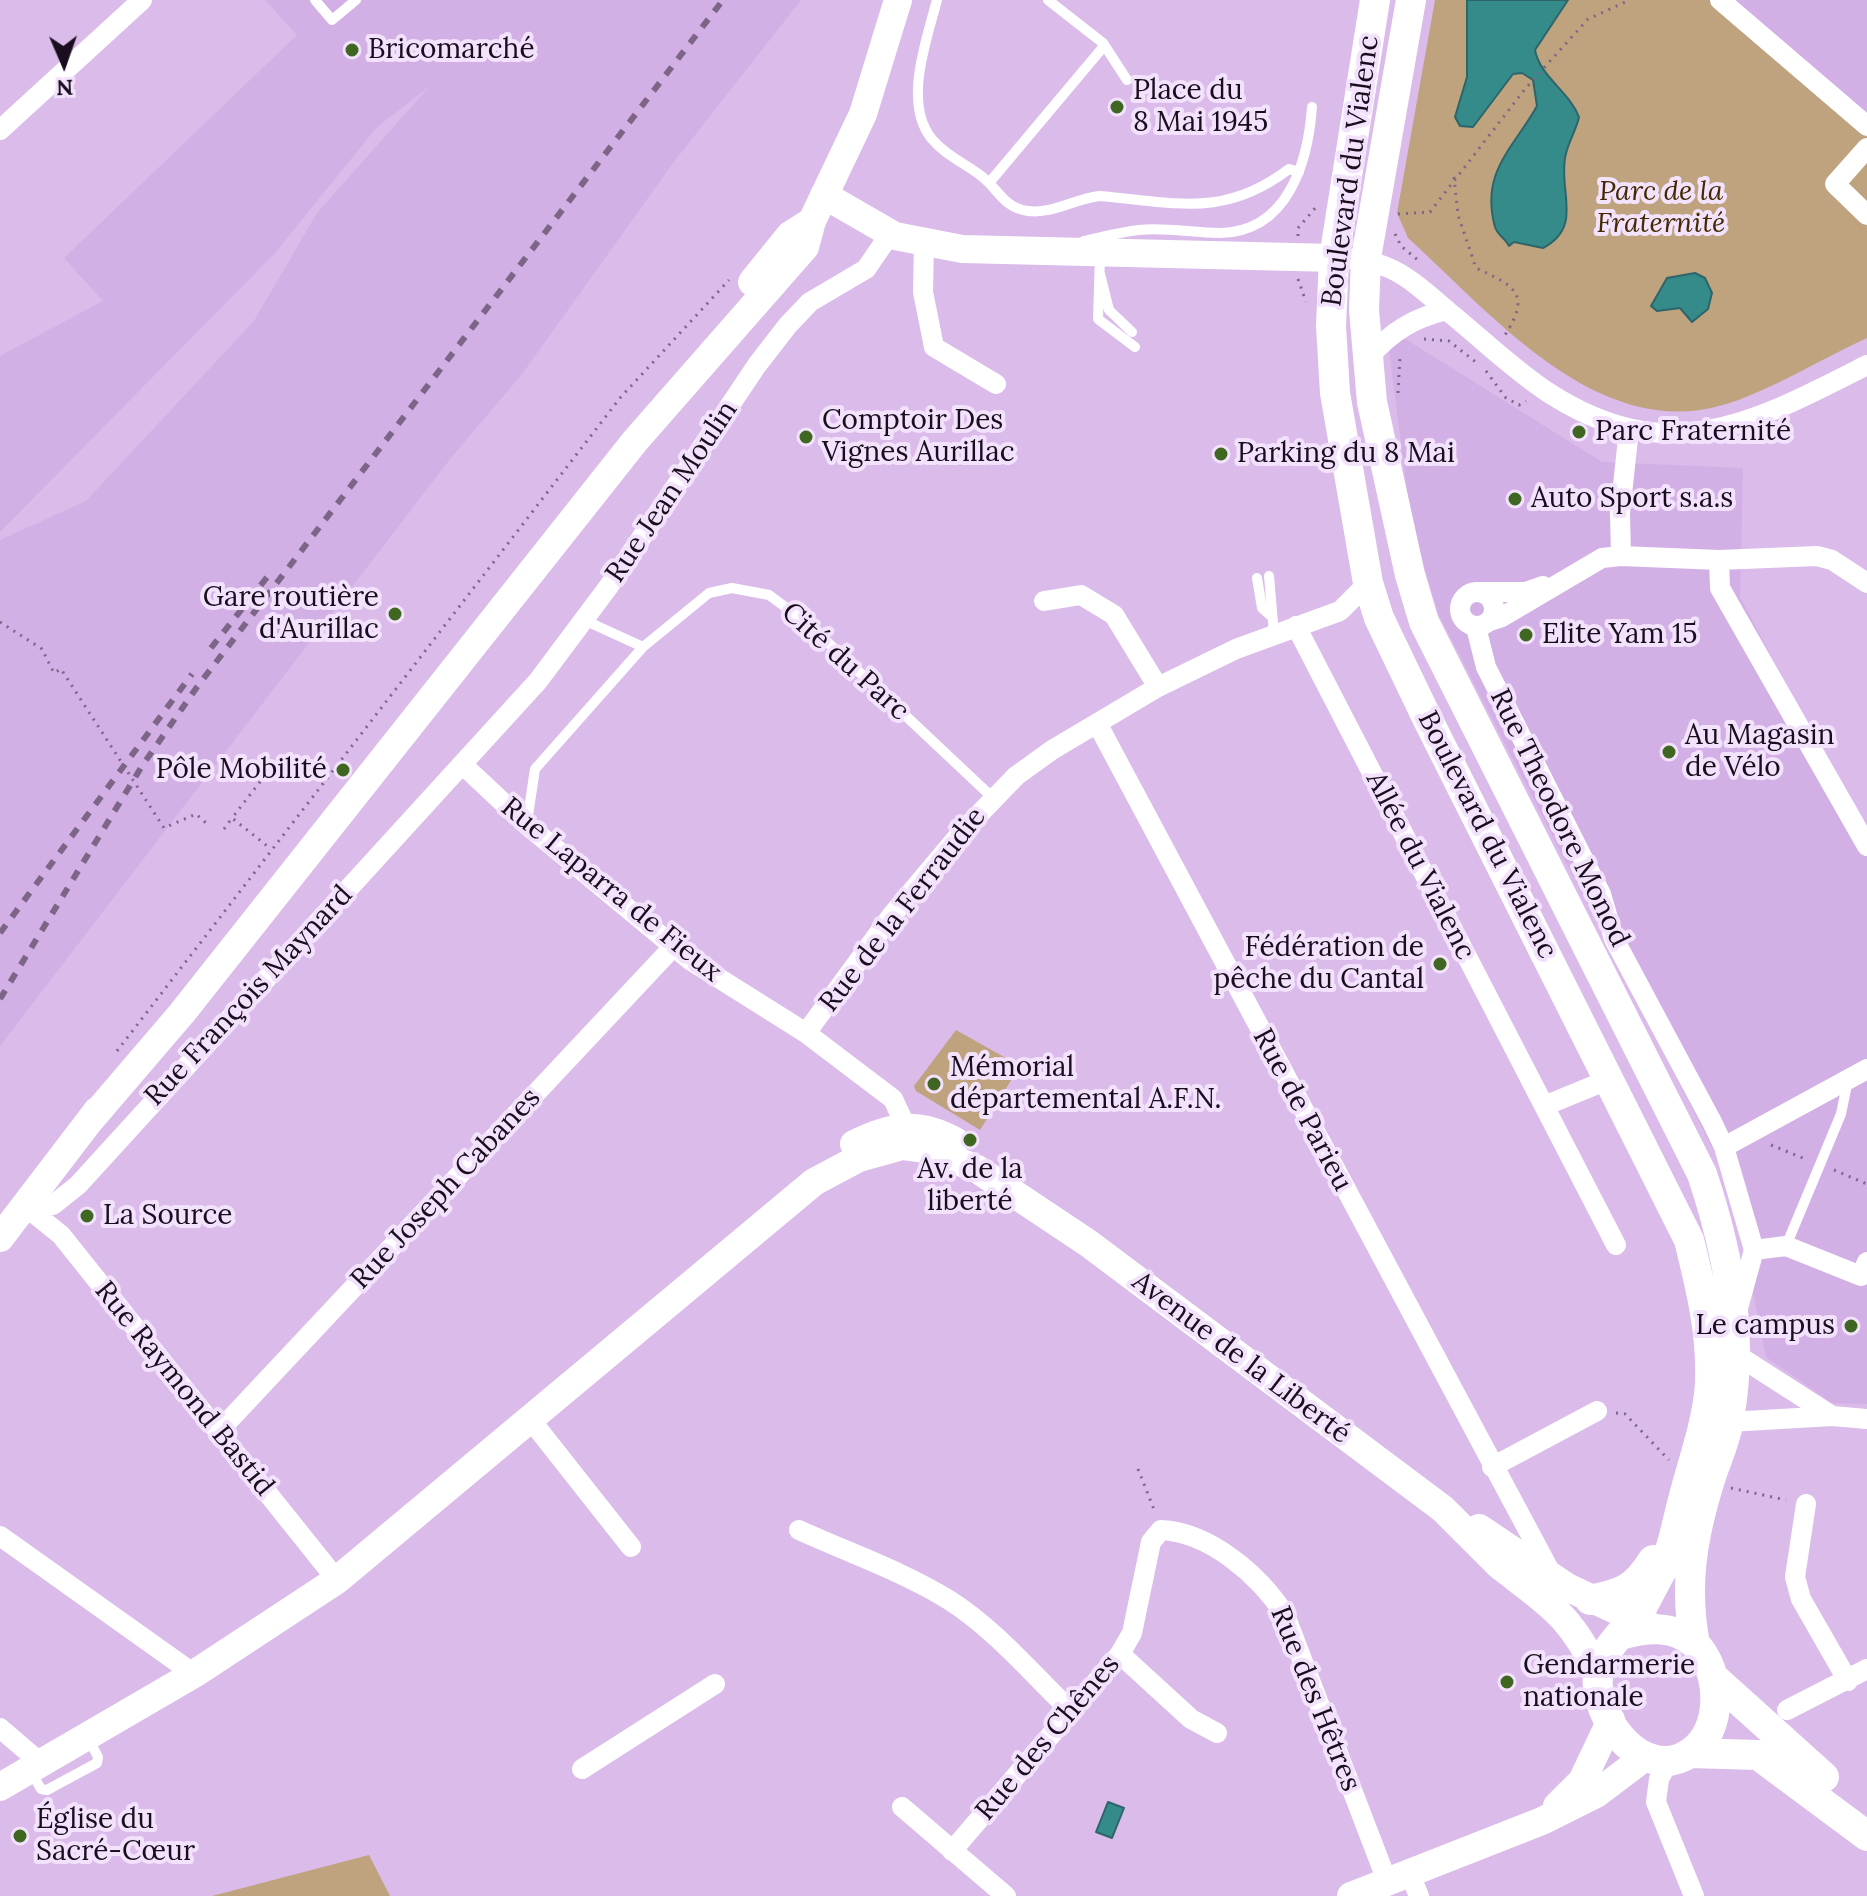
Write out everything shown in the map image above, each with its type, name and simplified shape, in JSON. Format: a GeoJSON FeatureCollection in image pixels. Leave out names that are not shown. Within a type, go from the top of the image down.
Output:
{"type":"FeatureCollection","features":[{"type":"Feature","properties":{"kind":"main road","name":"Boulevard du Vialenc"},"geometry":{"type":"LineString","coordinates":[[1375,0],[1334,258],[1331,326],[1335,393],[1368,583],[1379,618],[1689,1240],[1707,1312],[1710,1385],[1687,1583],[1695,1644]]}},
{"type":"Feature","properties":{"kind":"main road","name":"Boulevard du Vialenc"},"geometry":{"type":"LineString","coordinates":[[1411,0],[1382,214],[1366,258],[1368,358],[1389,491],[1424,622],[1595,947],[1702,1174],[1722,1234],[1736,1315],[1737,1355],[1729,1422],[1677,1521],[1665,1564],[1636,1627]]}},
{"type":"Feature","properties":{"kind":"main road"},"geometry":{"type":"LineString","coordinates":[[1590,1600],[1624,1591],[1639,1583],[1677,1521]]}},
{"type":"Feature","properties":{"kind":"main road"},"geometry":{"type":"LineString","coordinates":[[1867,1810],[1808,1765],[1714,1678],[1695,1644],[1636,1627],[1609,1648],[1598,1674],[1599,1691],[1622,1740],[1668,1757],[1758,1755],[1867,1836]]}},
{"type":"Feature","properties":{"kind":"main road"},"geometry":{"type":"LineString","coordinates":[[1668,1757],[1701,1742],[1715,1712],[1714,1678]]}},
{"type":"Feature","properties":{"kind":"street"},"geometry":{"type":"LineString","coordinates":[[0,130],[142,0]]}},
{"type":"Feature","properties":{"kind":"street"},"geometry":{"type":"LineString","coordinates":[[0,1238],[316,818],[621,430],[735,302],[784,240],[812,221],[863,114],[898,0]]}},
{"type":"Feature","properties":{"kind":"street"},"geometry":{"type":"LineString","coordinates":[[1720,0],[1867,126]]}},
{"type":"Feature","properties":{"kind":"street"},"geometry":{"type":"LineString","coordinates":[[1867,148],[1835,184],[1867,215]]}},
{"type":"Feature","properties":{"kind":"street"},"geometry":{"type":"LineString","coordinates":[[824,195],[890,234],[962,249],[1039,250],[1100,262],[1366,258],[1403,274],[1547,392],[1585,414],[1659,436],[1684,435],[1737,424],[1799,399],[1867,365]]}},
{"type":"Feature","properties":{"kind":"street","name":"Rue Jean Moulin"},"geometry":{"type":"LineString","coordinates":[[463,765],[538,681],[584,620],[788,325],[810,302],[866,269],[890,234]]}},
{"type":"Feature","properties":{"kind":"street"},"geometry":{"type":"LineString","coordinates":[[924,243],[923,292],[934,347],[996,384]]}},
{"type":"Feature","properties":{"kind":"street"},"geometry":{"type":"LineString","coordinates":[[1368,358],[1413,320],[1447,310]]}},
{"type":"Feature","properties":{"kind":"street"},"geometry":{"type":"LineString","coordinates":[[1621,556],[1620,513],[1629,429]]}},
{"type":"Feature","properties":{"kind":"street"},"geometry":{"type":"LineString","coordinates":[[1576,572],[1526,592],[1480,592],[1464,598],[1460,608],[1462,618],[1483,624],[1502,617],[1602,558],[1621,556],[1719,560],[1817,556],[1832,560],[1867,583]]}},
{"type":"Feature","properties":{"kind":"street"},"geometry":{"type":"LineString","coordinates":[[1719,560],[1720,588],[1867,846]]}},
{"type":"Feature","properties":{"kind":"street","name":"Rue de la Ferraudie"},"geometry":{"type":"LineString","coordinates":[[806,1033],[892,915],[993,798],[1040,759],[1158,687],[1272,625],[1296,626],[1340,611],[1368,583]]}},
{"type":"Feature","properties":{"kind":"street"},"geometry":{"type":"LineString","coordinates":[[1480,592],[1489,597],[1494,606],[1483,624]]}},
{"type":"Feature","properties":{"kind":"street"},"geometry":{"type":"LineString","coordinates":[[1044,601],[1081,595],[1114,615],[1158,687]]}},
{"type":"Feature","properties":{"kind":"street","name":"Rue de la Ferraudie"},"geometry":{"type":"LineString","coordinates":[[1340,611],[1379,618]]}},
{"type":"Feature","properties":{"kind":"street","name":"Rue Theodore Monod"},"geometry":{"type":"LineString","coordinates":[[1483,624],[1486,667],[1601,894],[1614,939],[1724,1147],[1754,1250]]}},
{"type":"Feature","properties":{"kind":"street","name":"Allée du Vialenc"},"geometry":{"type":"LineString","coordinates":[[1296,626],[1616,1245]]}},
{"type":"Feature","properties":{"kind":"street","name":"Rue de Parieu"},"geometry":{"type":"LineString","coordinates":[[1097,723],[1508,1498]]}},
{"type":"Feature","properties":{"kind":"street","name":"Rue Laparra de Fieux"},"geometry":{"type":"LineString","coordinates":[[463,765],[527,825],[690,960],[806,1033]]}},
{"type":"Feature","properties":{"kind":"street","name":"Rue François Maynard"},"geometry":{"type":"LineString","coordinates":[[32,1197],[53,1205],[78,1185],[463,765]]}},
{"type":"Feature","properties":{"kind":"street","name":"Rue Joseph Cabanes"},"geometry":{"type":"LineString","coordinates":[[218,1432],[674,946]]}},
{"type":"Feature","properties":{"kind":"street","name":"Rue Theodore Monod"},"geometry":{"type":"LineString","coordinates":[[1595,947],[1613,950],[1634,989],[1651,1006]]}},
{"type":"Feature","properties":{"kind":"street","name":"Avenue de la Liberté"},"geometry":{"type":"LineString","coordinates":[[806,1033],[893,1099],[1022,1187],[1039,1208]]}},
{"type":"Feature","properties":{"kind":"street"},"geometry":{"type":"LineString","coordinates":[[1724,1147],[1867,1069]]}},
{"type":"Feature","properties":{"kind":"street"},"geometry":{"type":"LineString","coordinates":[[1544,1106],[1610,1079]]}},
{"type":"Feature","properties":{"kind":"street"},"geometry":{"type":"LineString","coordinates":[[0,1787],[194,1674],[337,1580],[814,1182],[902,1137],[893,1099]]}},
{"type":"Feature","properties":{"kind":"street","name":"Avenue de la Liberté"},"geometry":{"type":"LineString","coordinates":[[902,1137],[945,1135],[968,1149]]}},
{"type":"Feature","properties":{"kind":"street","name":"Avenue de la Liberté"},"geometry":{"type":"LineString","coordinates":[[902,1137],[951,1157],[1039,1208],[1443,1509],[1458,1513],[1564,1615],[1584,1643],[1598,1674]]}},
{"type":"Feature","properties":{"kind":"street","name":"Rue Raymond Bastid"},"geometry":{"type":"LineString","coordinates":[[32,1197],[337,1580]]}},
{"type":"Feature","properties":{"kind":"street"},"geometry":{"type":"LineString","coordinates":[[1736,1315],[1754,1250],[1786,1246],[1861,1276],[1867,1262]]}},
{"type":"Feature","properties":{"kind":"street"},"geometry":{"type":"LineString","coordinates":[[1737,1355],[1832,1416]]}},
{"type":"Feature","properties":{"kind":"street"},"geometry":{"type":"LineString","coordinates":[[1492,1467],[1597,1411]]}},
{"type":"Feature","properties":{"kind":"street"},"geometry":{"type":"LineString","coordinates":[[1729,1422],[1832,1416],[1867,1419]]}},
{"type":"Feature","properties":{"kind":"street"},"geometry":{"type":"LineString","coordinates":[[530,1419],[631,1547]]}},
{"type":"Feature","properties":{"kind":"street"},"geometry":{"type":"LineString","coordinates":[[1501,1553],[1508,1498]]}},
{"type":"Feature","properties":{"kind":"street"},"geometry":{"type":"LineString","coordinates":[[1508,1498],[1554,1579]]}},
{"type":"Feature","properties":{"kind":"street"},"geometry":{"type":"LineString","coordinates":[[1806,1504],[1795,1577],[1801,1599],[1848,1681]]}},
{"type":"Feature","properties":{"kind":"street"},"geometry":{"type":"LineString","coordinates":[[799,1530],[905,1576],[950,1601],[974,1618],[1072,1712]]}},
{"type":"Feature","properties":{"kind":"street","name":"Rue des Chênes"},"geometry":{"type":"LineString","coordinates":[[952,1851],[1120,1654],[1132,1633],[1151,1542],[1161,1530]]}},
{"type":"Feature","properties":{"kind":"street","name":"Rue des Hêtres"},"geometry":{"type":"LineString","coordinates":[[1161,1530],[1182,1531],[1241,1566],[1269,1590],[1300,1649],[1405,1883]]}},
{"type":"Feature","properties":{"kind":"street"},"geometry":{"type":"LineString","coordinates":[[0,1536],[194,1674]]}},
{"type":"Feature","properties":{"kind":"street","name":"Avenue de la Liberté"},"geometry":{"type":"LineString","coordinates":[[1501,1553],[1554,1579],[1636,1627]]}},
{"type":"Feature","properties":{"kind":"street"},"geometry":{"type":"LineString","coordinates":[[1120,1654],[1191,1719],[1217,1733]]}},
{"type":"Feature","properties":{"kind":"street"},"geometry":{"type":"LineString","coordinates":[[1787,1710],[1867,1669]]}},
{"type":"Feature","properties":{"kind":"street"},"geometry":{"type":"LineString","coordinates":[[582,1769],[715,1684]]}},
{"type":"Feature","properties":{"kind":"street"},"geometry":{"type":"LineString","coordinates":[[1542,1821],[1582,1781],[1611,1720]]}},
{"type":"Feature","properties":{"kind":"street"},"geometry":{"type":"LineString","coordinates":[[0,1728],[36,1767]]}},
{"type":"Feature","properties":{"kind":"street"},"geometry":{"type":"LineString","coordinates":[[1351,1896],[1405,1883],[1542,1821],[1668,1757]]}},
{"type":"Feature","properties":{"kind":"street"},"geometry":{"type":"LineString","coordinates":[[1668,1757],[1659,1779],[1656,1802],[1694,1896]]}},
{"type":"Feature","properties":{"kind":"street"},"geometry":{"type":"LineString","coordinates":[[902,1807],[1006,1896]]}},
{"type":"Feature","properties":{"kind":"lane"},"geometry":{"type":"LineString","coordinates":[[315,0],[332,20],[356,0]]}},
{"type":"Feature","properties":{"kind":"lane"},"geometry":{"type":"LineString","coordinates":[[937,0],[923,60],[920,115],[931,137],[989,183],[1002,201],[1031,211],[1053,210],[1082,198],[1099,196],[1217,204],[1240,199],[1289,169],[1301,167]]}},
{"type":"Feature","properties":{"kind":"lane"},"geometry":{"type":"LineString","coordinates":[[1048,0],[1104,46],[1127,80]]}},
{"type":"Feature","properties":{"kind":"lane"},"geometry":{"type":"LineString","coordinates":[[989,183],[1104,46]]}},
{"type":"Feature","properties":{"kind":"lane"},"geometry":{"type":"LineString","coordinates":[[1039,250],[1141,229],[1238,231],[1264,220],[1277,210],[1301,167],[1312,107]]}},
{"type":"Feature","properties":{"kind":"lane"},"geometry":{"type":"LineString","coordinates":[[1100,262],[1109,310],[1132,332]]}},
{"type":"Feature","properties":{"kind":"lane"},"geometry":{"type":"LineString","coordinates":[[1100,262],[1098,319],[1135,347]]}},
{"type":"Feature","properties":{"kind":"lane"},"geometry":{"type":"LineString","coordinates":[[1263,577],[1272,625]]}},
{"type":"Feature","properties":{"kind":"lane","name":"Cité du Parc"},"geometry":{"type":"LineString","coordinates":[[527,825],[535,769],[643,647],[709,593],[732,588],[769,595],[807,623],[993,798]]}},
{"type":"Feature","properties":{"kind":"lane"},"geometry":{"type":"LineString","coordinates":[[584,620],[643,647]]}},
{"type":"Feature","properties":{"kind":"lane"},"geometry":{"type":"LineString","coordinates":[[1786,1246],[1841,1114],[1848,1080]]}},
{"type":"Feature","properties":{"kind":"path"},"geometry":{"type":"LineString","coordinates":[[1382,214],[1430,212],[1454,177],[1525,89],[1588,19],[1630,0]]}},
{"type":"Feature","properties":{"kind":"path"},"geometry":{"type":"LineString","coordinates":[[1454,177],[1458,215],[1476,268],[1510,285],[1519,300],[1517,316],[1505,335],[1511,340]]}},
{"type":"Feature","properties":{"kind":"path"},"geometry":{"type":"LineString","coordinates":[[1382,214],[1401,246],[1422,264]]}},
{"type":"Feature","properties":{"kind":"path"},"geometry":{"type":"LineString","coordinates":[[117,1051],[620,398],[730,279]]}},
{"type":"Feature","properties":{"kind":"path"},"geometry":{"type":"LineString","coordinates":[[0,622],[42,649],[54,673],[61,669],[164,828],[196,814],[206,823]]}},
{"type":"Feature","properties":{"kind":"path"},"geometry":{"type":"LineString","coordinates":[[224,829],[270,769]]}},
{"type":"Feature","properties":{"kind":"path"},"geometry":{"type":"LineString","coordinates":[[232,818],[271,849]]}},
{"type":"Feature","properties":{"kind":"path"},"geometry":{"type":"LineString","coordinates":[[1771,1145],[1799,1156]]}},
{"type":"Feature","properties":{"kind":"path"},"geometry":{"type":"LineString","coordinates":[[1834,1171],[1867,1184]]}},
{"type":"Feature","properties":{"kind":"path"},"geometry":{"type":"LineString","coordinates":[[1597,1411],[1625,1414],[1698,1482],[1806,1504]]}},
{"type":"Feature","properties":{"kind":"path"},"geometry":{"type":"LineString","coordinates":[[1138,1469],[1161,1530]]}},
{"type":"Feature","properties":{"kind":"shaded area"},"geometry":{"type":"Polygon","coordinates":[[[265,0],[801,0],[673,163],[522,374],[450,459],[0,1046],[0,540],[86,501],[254,321],[317,213],[429,87],[377,127],[275,253],[0,532],[0,356],[103,301],[64,258],[297,35],[265,0]]]}},
{"type":"Feature","properties":{"kind":"shaded area"},"geometry":{"type":"Polygon","coordinates":[[[1467,0],[1568,0],[1535,50],[1548,76],[1569,99],[1579,117],[1565,158],[1566,219],[1555,239],[1543,248],[1514,242],[1509,246],[1496,230],[1492,208],[1492,191],[1501,162],[1537,106],[1533,80],[1522,73],[1513,74],[1473,127],[1460,126],[1455,117],[1467,77],[1467,0]]]}},
{"type":"Feature","properties":{"kind":"shaded area"},"geometry":{"type":"Polygon","coordinates":[[[1712,0],[1867,0],[1867,115],[1712,0]]]}},
{"type":"Feature","properties":{"kind":"shaded area"},"geometry":{"type":"Polygon","coordinates":[[[1695,273],[1705,278],[1712,293],[1708,309],[1692,322],[1680,308],[1657,311],[1651,306],[1667,278],[1695,273]]]}},
{"type":"Feature","properties":{"kind":"shaded area"},"geometry":{"type":"Polygon","coordinates":[[[1386,327],[1602,462],[1743,468],[1740,597],[1867,838],[1867,1404],[1832,1403],[1766,1357],[1732,1186],[1438,613],[1411,521],[1386,327]]]}},
{"type":"Feature","properties":{"kind":"shaded area"},"geometry":{"type":"Polygon","coordinates":[[[1108,1802],[1124,1808],[1112,1838],[1096,1832],[1108,1802]]]}},
{"type":"Feature","properties":{"kind":"green space","name":"Parc de la Fraternité"},"geometry":{"type":"Polygon","coordinates":[[[1435,0],[1712,0],[1867,115],[1867,338],[1730,403],[1711,408],[1667,411],[1624,403],[1583,385],[1544,360],[1472,299],[1408,238],[1397,213],[1435,0]]]}},
{"type":"Feature","properties":{"kind":"green space"},"geometry":{"type":"Polygon","coordinates":[[[956,1030],[1020,1066],[980,1130],[916,1091],[914,1086],[956,1030]]]}},
{"type":"Feature","properties":{"kind":"green space"},"geometry":{"type":"Polygon","coordinates":[[[369,1855],[390,1896],[212,1896],[369,1855]]]}},
{"type":"Feature","properties":{"kind":"railway"},"geometry":{"type":"LineString","coordinates":[[0,999],[142,766],[197,687],[723,0]]}},
{"type":"Feature","properties":{"kind":"railway"},"geometry":{"type":"LineString","coordinates":[[211,648],[268,576]]}},
{"type":"Feature","properties":{"kind":"railway"},"geometry":{"type":"LineString","coordinates":[[0,933],[192,674]]}},
{"type":"Feature","properties":{"kind":"place","name":"Bricomarché"},"geometry":{"type":"Point","coordinates":[352,50]}},
{"type":"Feature","properties":{"kind":"place","name":"Place du 8 Mai 1945"},"geometry":{"type":"Point","coordinates":[1117,107]}},
{"type":"Feature","properties":{"kind":"place","name":"Parc Fraternité"},"geometry":{"type":"Point","coordinates":[1579,432]}},
{"type":"Feature","properties":{"kind":"place","name":"Comptoir Des Vignes Aurillac"},"geometry":{"type":"Point","coordinates":[806,437]}},
{"type":"Feature","properties":{"kind":"place","name":"Parking du 8 Mai"},"geometry":{"type":"Point","coordinates":[1221,454]}},
{"type":"Feature","properties":{"kind":"place","name":"Auto Sport s.a.s"},"geometry":{"type":"Point","coordinates":[1515,499]}},
{"type":"Feature","properties":{"kind":"place","name":"Gare routière d'Aurillac"},"geometry":{"type":"Point","coordinates":[395,614]}},
{"type":"Feature","properties":{"kind":"place","name":"Elite Yam 15"},"geometry":{"type":"Point","coordinates":[1526,635]}},
{"type":"Feature","properties":{"kind":"place","name":"Au Magasin de Vélo"},"geometry":{"type":"Point","coordinates":[1669,752]}},
{"type":"Feature","properties":{"kind":"place","name":"Pôle Mobilité"},"geometry":{"type":"Point","coordinates":[343,770]}},
{"type":"Feature","properties":{"kind":"place","name":"Fédération de pêche du Cantal"},"geometry":{"type":"Point","coordinates":[1440,964]}},
{"type":"Feature","properties":{"kind":"place","name":"Mémorial départemental A.F.N."},"geometry":{"type":"Point","coordinates":[934,1084]}},
{"type":"Feature","properties":{"kind":"place","name":"Av. de la liberté"},"geometry":{"type":"Point","coordinates":[970,1140]}},
{"type":"Feature","properties":{"kind":"place","name":"La Source"},"geometry":{"type":"Point","coordinates":[87,1216]}},
{"type":"Feature","properties":{"kind":"place","name":"Le campus"},"geometry":{"type":"Point","coordinates":[1851,1326]}},
{"type":"Feature","properties":{"kind":"place","name":"Gendarmerie nationale"},"geometry":{"type":"Point","coordinates":[1507,1682]}},
{"type":"Feature","properties":{"kind":"place","name":"Église du Sacré-Cœur"},"geometry":{"type":"Point","coordinates":[20,1836]}}]}
